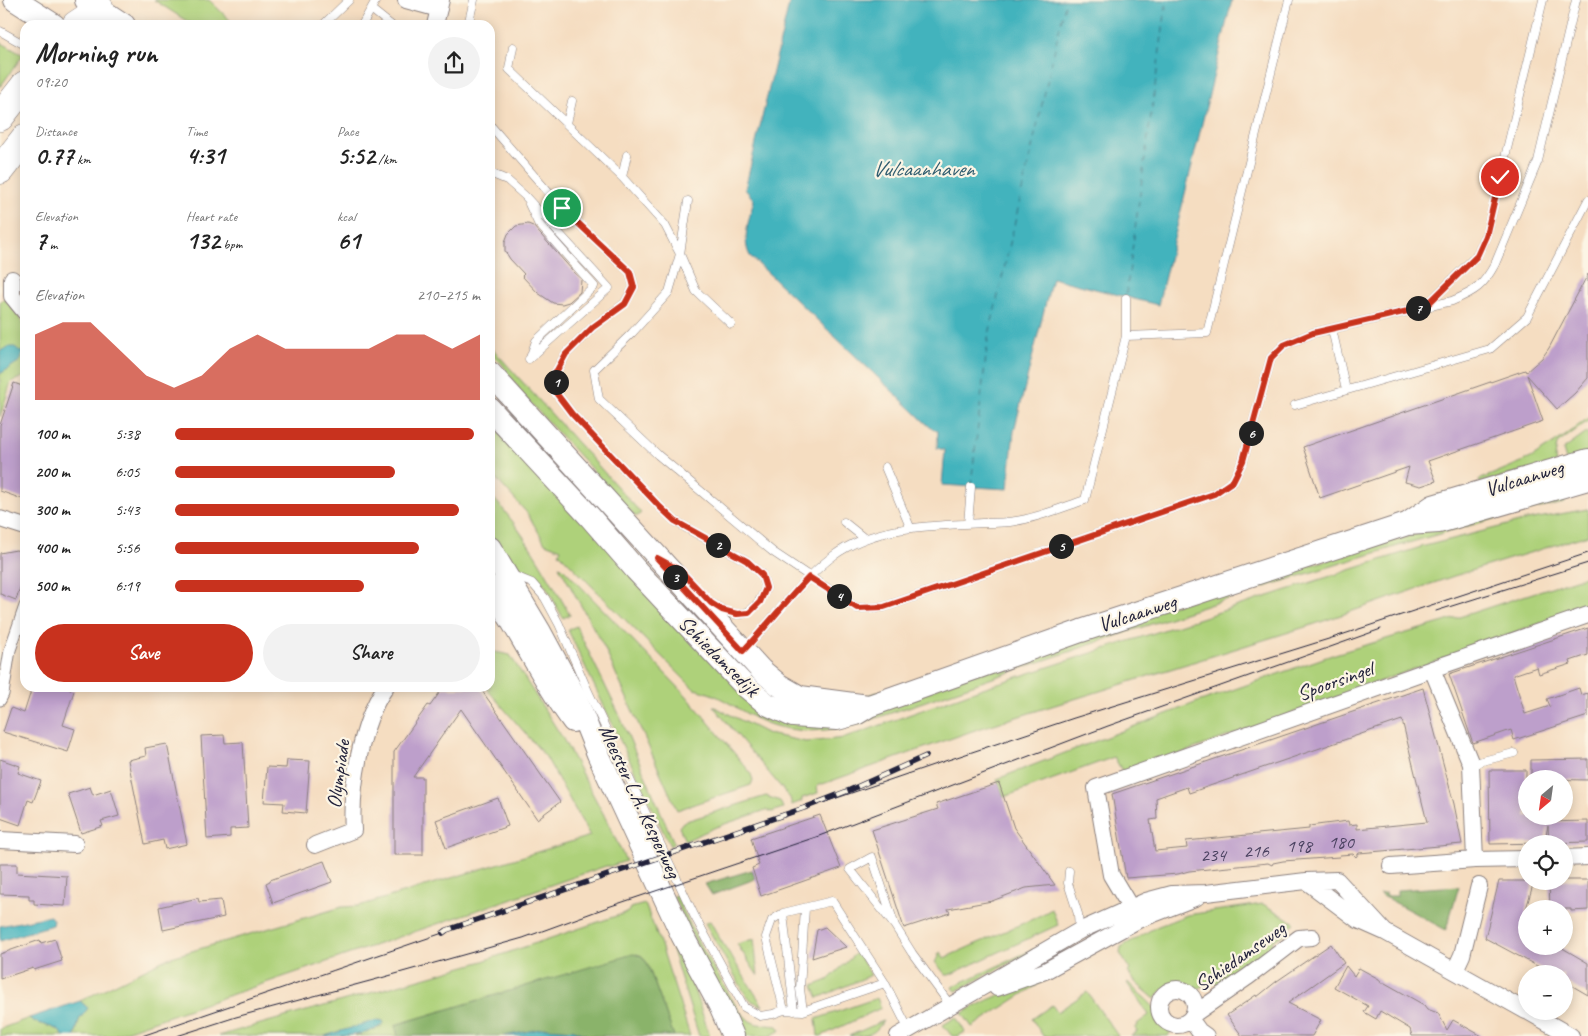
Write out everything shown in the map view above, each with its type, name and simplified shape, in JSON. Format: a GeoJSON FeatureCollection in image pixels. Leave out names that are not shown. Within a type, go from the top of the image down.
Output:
{"type":"FeatureCollection","features":[{"type":"Feature","properties":{"kind":"highway"},"geometry":{"type":"LineString","coordinates":[[82,20],[94,11]]}},
{"type":"Feature","properties":{"kind":"highway"},"geometry":{"type":"LineString","coordinates":[[0,117],[20,91]]}},
{"type":"Feature","properties":{"kind":"highway"},"geometry":{"type":"LineString","coordinates":[[0,170],[20,144]]}},
{"type":"Feature","properties":{"kind":"main road"},"geometry":{"type":"LineString","coordinates":[[15,0],[46,20]]}},
{"type":"Feature","properties":{"kind":"main road"},"geometry":{"type":"LineString","coordinates":[[94,11],[113,20]]}},
{"type":"Feature","properties":{"kind":"main road","name":"Schiedamsedijk"},"geometry":{"type":"LineString","coordinates":[[495,379],[657,558],[735,659]]}},
{"type":"Feature","properties":{"kind":"main road","name":"Schiedamsedijk"},"geometry":{"type":"LineString","coordinates":[[495,414],[643,577],[735,659],[761,670],[779,685],[800,697],[870,706]]}},
{"type":"Feature","properties":{"kind":"main road","name":"Vulcaanweg"},"geometry":{"type":"LineString","coordinates":[[1407,524],[1433,506],[1588,460]]}},
{"type":"Feature","properties":{"kind":"main road","name":"Vulcaanweg"},"geometry":{"type":"LineString","coordinates":[[870,706],[1090,628],[1407,524],[1439,522],[1588,478]]}},
{"type":"Feature","properties":{"kind":"main road","name":"Meester L.A. Kesperweg"},"geometry":{"type":"LineString","coordinates":[[497,591],[563,707],[598,754],[682,935],[734,1036]]}},
{"type":"Feature","properties":{"kind":"main road","name":"Meester L.A. Kesperweg"},"geometry":{"type":"LineString","coordinates":[[682,935],[706,1009],[717,1036]]}},
{"type":"Feature","properties":{"kind":"street"},"geometry":{"type":"LineString","coordinates":[[406,0],[438,11]]}},
{"type":"Feature","properties":{"kind":"street"},"geometry":{"type":"LineString","coordinates":[[12,279],[12,296],[20,306]]}},
{"type":"Feature","properties":{"kind":"street"},"geometry":{"type":"LineString","coordinates":[[0,519],[20,525]]}},
{"type":"Feature","properties":{"kind":"street","name":"Spoorsingel"},"geometry":{"type":"LineString","coordinates":[[1134,914],[1111,875],[1096,788],[1588,615]]}},
{"type":"Feature","properties":{"kind":"street"},"geometry":{"type":"LineString","coordinates":[[0,700],[3,694],[10,650],[20,621]]}},
{"type":"Feature","properties":{"kind":"street"},"geometry":{"type":"LineString","coordinates":[[1432,669],[1471,764],[1475,860]]}},
{"type":"Feature","properties":{"kind":"street","name":"Olympiade"},"geometry":{"type":"LineString","coordinates":[[314,845],[354,830],[352,812],[358,764],[369,719],[383,692]]}},
{"type":"Feature","properties":{"kind":"street"},"geometry":{"type":"LineString","coordinates":[[0,840],[75,844]]}},
{"type":"Feature","properties":{"kind":"street"},"geometry":{"type":"LineString","coordinates":[[1573,858],[1588,857]]}},
{"type":"Feature","properties":{"kind":"street"},"geometry":{"type":"LineString","coordinates":[[1391,866],[1518,859]]}},
{"type":"Feature","properties":{"kind":"street","name":"Schiedamseweg"},"geometry":{"type":"LineString","coordinates":[[1134,914],[1206,893],[1306,881],[1338,880],[1385,932],[1518,1006]]}},
{"type":"Feature","properties":{"kind":"street"},"geometry":{"type":"LineString","coordinates":[[1455,970],[1462,955],[1479,886]]}},
{"type":"Feature","properties":{"kind":"street"},"geometry":{"type":"LineString","coordinates":[[904,1033],[1079,932],[1134,914]]}},
{"type":"Feature","properties":{"kind":"street"},"geometry":{"type":"LineString","coordinates":[[956,1004],[1045,971],[1080,951],[1134,914]]}},
{"type":"Feature","properties":{"kind":"street"},"geometry":{"type":"LineString","coordinates":[[1079,932],[1080,951]]}},
{"type":"Feature","properties":{"kind":"street","name":"Schiedamseweg"},"geometry":{"type":"LineString","coordinates":[[1206,1036],[1199,1031],[1192,1017],[1299,938],[1312,936]]}},
{"type":"Feature","properties":{"kind":"street","name":"Schiedamseweg"},"geometry":{"type":"LineString","coordinates":[[1543,1020],[1571,1036]]}},
{"type":"Feature","properties":{"kind":"lane"},"geometry":{"type":"LineString","coordinates":[[328,20],[349,0]]}},
{"type":"Feature","properties":{"kind":"lane"},"geometry":{"type":"LineString","coordinates":[[365,20],[376,0]]}},
{"type":"Feature","properties":{"kind":"lane"},"geometry":{"type":"LineString","coordinates":[[469,20],[474,0]]}},
{"type":"Feature","properties":{"kind":"lane"},"geometry":{"type":"LineString","coordinates":[[1126,336],[1207,333],[1289,0]]}},
{"type":"Feature","properties":{"kind":"lane"},"geometry":{"type":"LineString","coordinates":[[1425,307],[1477,256],[1486,236],[1543,0]]}},
{"type":"Feature","properties":{"kind":"lane"},"geometry":{"type":"LineString","coordinates":[[688,201],[680,254],[668,292],[594,370],[599,399],[658,456],[773,552],[857,608],[884,607],[1214,494],[1233,481],[1243,461],[1271,358],[1284,345],[1313,333],[1452,301],[1473,292],[1487,279],[1495,264],[1538,161],[1576,0]]}},
{"type":"Feature","properties":{"kind":"lane"},"geometry":{"type":"LineString","coordinates":[[371,9],[385,20]]}},
{"type":"Feature","properties":{"kind":"lane"},"geometry":{"type":"LineString","coordinates":[[0,31],[20,42]]}},
{"type":"Feature","properties":{"kind":"lane"},"geometry":{"type":"LineString","coordinates":[[513,47],[509,69],[622,177],[665,225],[696,291],[731,324]]}},
{"type":"Feature","properties":{"kind":"lane"},"geometry":{"type":"LineString","coordinates":[[566,123],[572,101]]}},
{"type":"Feature","properties":{"kind":"lane"},"geometry":{"type":"LineString","coordinates":[[495,131],[562,208],[630,272],[634,287],[625,304],[593,327],[566,354],[556,372],[556,393],[572,414],[675,521],[747,561],[762,575],[766,588],[760,602],[749,613],[737,614],[722,610],[711,603]]}},
{"type":"Feature","properties":{"kind":"lane"},"geometry":{"type":"LineString","coordinates":[[622,177],[627,155]]}},
{"type":"Feature","properties":{"kind":"lane"},"geometry":{"type":"LineString","coordinates":[[495,175],[507,180],[525,196],[609,288],[530,360],[536,341],[594,286],[538,223],[525,196]]}},
{"type":"Feature","properties":{"kind":"lane"},"geometry":{"type":"LineString","coordinates":[[1295,405],[1490,349],[1527,317],[1588,200]]}},
{"type":"Feature","properties":{"kind":"lane"},"geometry":{"type":"LineString","coordinates":[[735,659],[758,636],[786,600],[809,577],[834,556],[864,538],[910,527],[1016,521],[1085,500],[1126,336],[1126,298]]}},
{"type":"Feature","properties":{"kind":"lane"},"geometry":{"type":"LineString","coordinates":[[1332,329],[1346,390]]}},
{"type":"Feature","properties":{"kind":"lane"},"geometry":{"type":"LineString","coordinates":[[885,467],[910,527]]}},
{"type":"Feature","properties":{"kind":"lane"},"geometry":{"type":"LineString","coordinates":[[968,524],[971,487]]}},
{"type":"Feature","properties":{"kind":"lane"},"geometry":{"type":"LineString","coordinates":[[844,522],[864,538]]}},
{"type":"Feature","properties":{"kind":"lane"},"geometry":{"type":"LineString","coordinates":[[657,558],[681,571],[705,596]]}},
{"type":"Feature","properties":{"kind":"lane","name":"Meester L.A. Kesperweg"},"geometry":{"type":"LineString","coordinates":[[497,591],[532,583],[544,598],[559,624],[587,689],[694,915],[744,1007],[760,1016],[784,1010],[803,1011],[885,983]]}},
{"type":"Feature","properties":{"kind":"lane"},"geometry":{"type":"LineString","coordinates":[[1471,764],[1514,753]]}},
{"type":"Feature","properties":{"kind":"lane"},"geometry":{"type":"LineString","coordinates":[[896,926],[872,857],[850,870],[896,926],[912,953],[956,1004]]}},
{"type":"Feature","properties":{"kind":"lane"},"geometry":{"type":"LineString","coordinates":[[1069,871],[1068,883],[1078,914],[1079,932]]}},
{"type":"Feature","properties":{"kind":"lane"},"geometry":{"type":"LineString","coordinates":[[784,1010],[766,937],[772,920],[783,913],[832,901],[885,983],[904,1033]]}},
{"type":"Feature","properties":{"kind":"lane"},"geometry":{"type":"LineString","coordinates":[[803,1011],[800,989],[805,908]]}},
{"type":"Feature","properties":{"kind":"lane"},"geometry":{"type":"LineString","coordinates":[[783,913],[794,1011]]}},
{"type":"Feature","properties":{"kind":"green space"},"geometry":{"type":"Polygon","coordinates":[[[154,0],[209,0],[230,20],[185,20],[154,0]]]}},
{"type":"Feature","properties":{"kind":"green space"},"geometry":{"type":"Polygon","coordinates":[[[0,42],[20,53],[20,59],[0,87],[0,42]]]}},
{"type":"Feature","properties":{"kind":"green space"},"geometry":{"type":"Polygon","coordinates":[[[4,298],[20,319],[20,352],[9,347],[0,351],[0,302],[4,298]]]}},
{"type":"Feature","properties":{"kind":"green space"},"geometry":{"type":"Polygon","coordinates":[[[495,352],[641,513],[636,517],[524,396],[495,357],[495,352]]]}},
{"type":"Feature","properties":{"kind":"green space"},"geometry":{"type":"Polygon","coordinates":[[[20,360],[20,378],[11,382],[0,417],[0,374],[20,360]]]}},
{"type":"Feature","properties":{"kind":"green space"},"geometry":{"type":"Polygon","coordinates":[[[1588,418],[1588,421],[1557,444],[1556,463],[1480,483],[1479,480],[1531,458],[1565,436],[1588,418]]]}},
{"type":"Feature","properties":{"kind":"green space"},"geometry":{"type":"Polygon","coordinates":[[[495,430],[790,718],[1450,524],[1564,493],[1566,498],[1564,503],[1452,530],[1221,601],[859,724],[806,731],[766,723],[718,697],[694,689],[559,553],[561,549],[545,543],[527,513],[495,478],[495,430]]]}},
{"type":"Feature","properties":{"kind":"green space"},"geometry":{"type":"Polygon","coordinates":[[[1588,432],[1588,455],[1566,460],[1563,450],[1588,432]]]}},
{"type":"Feature","properties":{"kind":"green space"},"geometry":{"type":"Polygon","coordinates":[[[495,500],[513,522],[543,567],[570,615],[563,618],[547,588],[538,578],[525,569],[506,563],[495,545],[495,500]]]}},
{"type":"Feature","properties":{"kind":"green space"},"geometry":{"type":"Polygon","coordinates":[[[1588,509],[1588,535],[1454,576],[1315,624],[975,730],[817,786],[818,793],[802,798],[802,801],[792,805],[790,798],[713,706],[768,734],[806,742],[845,738],[980,689],[1421,547],[1527,520],[1588,509]]]}},
{"type":"Feature","properties":{"kind":"green space"},"geometry":{"type":"Polygon","coordinates":[[[559,566],[685,694],[750,772],[753,780],[751,785],[677,810],[604,647],[559,566]]]}},
{"type":"Feature","properties":{"kind":"green space"},"geometry":{"type":"Polygon","coordinates":[[[1588,575],[1588,606],[1124,774],[1114,757],[1004,797],[997,779],[1195,703],[1335,654],[1444,622],[1588,575]]]}},
{"type":"Feature","properties":{"kind":"green space"},"geometry":{"type":"Polygon","coordinates":[[[576,626],[618,712],[674,843],[670,846],[568,630],[576,626]]]}},
{"type":"Feature","properties":{"kind":"green space"},"geometry":{"type":"Polygon","coordinates":[[[495,652],[510,655],[562,737],[604,815],[626,861],[606,866],[111,1036],[75,1036],[79,1020],[88,1008],[80,1001],[168,958],[342,907],[359,906],[590,836],[546,757],[489,692],[495,692],[495,652]]]}},
{"type":"Feature","properties":{"kind":"green space"},"geometry":{"type":"Polygon","coordinates":[[[766,796],[780,801],[783,808],[772,812],[766,810],[716,827],[685,841],[679,827],[683,822],[766,796]]]}},
{"type":"Feature","properties":{"kind":"green space"},"geometry":{"type":"Polygon","coordinates":[[[752,870],[755,879],[712,895],[705,884],[752,870]]]}},
{"type":"Feature","properties":{"kind":"green space"},"geometry":{"type":"Polygon","coordinates":[[[1459,886],[1446,930],[1379,894],[1386,893],[1386,896],[1397,896],[1397,890],[1459,886]]]}},
{"type":"Feature","properties":{"kind":"green space"},"geometry":{"type":"Polygon","coordinates":[[[676,895],[699,943],[739,1011],[750,1021],[757,1024],[778,1026],[781,1030],[770,1036],[740,1036],[673,896],[676,895]]]}},
{"type":"Feature","properties":{"kind":"green space"},"geometry":{"type":"Polygon","coordinates":[[[645,904],[661,945],[690,1036],[674,1036],[647,963],[642,956],[637,954],[395,1025],[398,1036],[355,1036],[381,1027],[383,1021],[381,1020],[325,1036],[218,1036],[480,962],[628,912],[630,908],[645,904]]]}},
{"type":"Feature","properties":{"kind":"green space"},"geometry":{"type":"Polygon","coordinates":[[[1263,904],[1295,923],[1283,935],[1272,941],[1273,945],[1218,983],[1207,983],[1195,991],[1178,985],[1168,986],[1155,999],[1136,983],[1128,972],[1130,970],[1120,953],[1121,947],[1156,927],[1187,915],[1263,904]]]}},
{"type":"Feature","properties":{"kind":"green space"},"geometry":{"type":"Polygon","coordinates":[[[1052,909],[1058,925],[949,975],[946,975],[935,962],[939,957],[938,954],[941,952],[944,958],[1052,909]]]}},
{"type":"Feature","properties":{"kind":"green space"},"geometry":{"type":"Polygon","coordinates":[[[710,921],[763,1006],[752,1001],[744,992],[705,923],[710,921]]]}},
{"type":"Feature","properties":{"kind":"green space"},"geometry":{"type":"Polygon","coordinates":[[[754,939],[758,976],[737,944],[754,939]]]}},
{"type":"Feature","properties":{"kind":"green space"},"geometry":{"type":"Polygon","coordinates":[[[678,943],[710,1036],[699,1036],[672,950],[678,943]]]}},
{"type":"Feature","properties":{"kind":"green space"},"geometry":{"type":"Polygon","coordinates":[[[1034,949],[956,991],[952,987],[1034,949]]]}},
{"type":"Feature","properties":{"kind":"green space"},"geometry":{"type":"Polygon","coordinates":[[[857,952],[871,975],[818,998],[813,986],[828,980],[857,952]]]}},
{"type":"Feature","properties":{"kind":"green space"},"geometry":{"type":"Polygon","coordinates":[[[633,954],[642,956],[647,963],[674,1036],[589,1036],[574,1030],[545,1028],[505,1036],[398,1036],[395,1025],[633,954]]]}},
{"type":"Feature","properties":{"kind":"green space"},"geometry":{"type":"Polygon","coordinates":[[[1068,965],[972,1027],[962,1013],[988,1000],[1068,965]]]}},
{"type":"Feature","properties":{"kind":"green space"},"geometry":{"type":"Polygon","coordinates":[[[1128,982],[1155,1008],[1162,1024],[1172,1029],[1168,1036],[1131,1036],[1137,1032],[1135,1028],[1138,1026],[1137,1024],[1149,1015],[1128,982]]]}},
{"type":"Feature","properties":{"kind":"green space"},"geometry":{"type":"Polygon","coordinates":[[[1087,992],[1118,1036],[1043,1036],[1032,1019],[1052,1005],[1057,1012],[1087,992]]]}},
{"type":"Feature","properties":{"kind":"green space"},"geometry":{"type":"Polygon","coordinates":[[[877,998],[881,1008],[818,1036],[816,1019],[877,998]]]}},
{"type":"Feature","properties":{"kind":"green space"},"geometry":{"type":"Polygon","coordinates":[[[956,1017],[965,1032],[958,1036],[952,1036],[943,1025],[956,1017]]]}},
{"type":"Feature","properties":{"kind":"green space"},"geometry":{"type":"Polygon","coordinates":[[[29,1018],[57,1029],[64,1036],[0,1036],[0,1029],[29,1018]]]}},
{"type":"Feature","properties":{"kind":"green space"},"geometry":{"type":"Polygon","coordinates":[[[883,1021],[876,1030],[869,1034],[849,1036],[883,1021]]]}},
{"type":"Feature","properties":{"kind":"water","name":"Vulcaanhaven"},"geometry":{"type":"Polygon","coordinates":[[[790,0],[1232,0],[1158,305],[1052,278],[1014,431],[1008,489],[942,485],[945,450],[937,448],[938,431],[932,429],[750,256],[747,249],[746,235],[754,200],[745,189],[790,0]]]}},
{"type":"Feature","properties":{"kind":"water"},"geometry":{"type":"Polygon","coordinates":[[[9,347],[15,347],[20,351],[20,361],[0,374],[0,351],[9,347]]]}},
{"type":"Feature","properties":{"kind":"water"},"geometry":{"type":"Polygon","coordinates":[[[50,916],[53,920],[52,925],[0,941],[0,926],[50,916]]]}},
{"type":"Feature","properties":{"kind":"water"},"geometry":{"type":"Polygon","coordinates":[[[80,1001],[88,1008],[79,1020],[75,1036],[64,1036],[57,1029],[29,1018],[80,1001]]]}},
{"type":"Feature","properties":{"kind":"water"},"geometry":{"type":"Polygon","coordinates":[[[377,1020],[384,1023],[372,1031],[340,1036],[325,1036],[377,1020]]]}},
{"type":"Feature","properties":{"kind":"water"},"geometry":{"type":"Polygon","coordinates":[[[545,1028],[574,1030],[589,1036],[505,1036],[545,1028]]]}},
{"type":"Feature","properties":{"kind":"building"},"geometry":{"type":"Polygon","coordinates":[[[528,224],[533,226],[581,280],[580,292],[569,302],[562,304],[553,303],[538,293],[522,276],[524,274],[505,251],[505,242],[508,234],[516,226],[528,224]]]}},
{"type":"Feature","properties":{"kind":"building"},"geometry":{"type":"Polygon","coordinates":[[[1588,274],[1588,378],[1557,409],[1527,375],[1543,421],[1428,461],[1436,481],[1421,486],[1405,482],[1409,467],[1320,498],[1303,447],[1525,370],[1526,372],[1542,358],[1549,348],[1588,274]]]}},
{"type":"Feature","properties":{"kind":"building"},"geometry":{"type":"Polygon","coordinates":[[[14,383],[20,385],[20,498],[0,491],[0,425],[14,383]]]}},
{"type":"Feature","properties":{"kind":"building"},"geometry":{"type":"Polygon","coordinates":[[[16,550],[20,551],[20,588],[16,600],[0,594],[0,553],[16,550]]]}},
{"type":"Feature","properties":{"kind":"building"},"geometry":{"type":"Polygon","coordinates":[[[1588,628],[1588,655],[1570,661],[1571,664],[1539,674],[1537,667],[1513,675],[1525,714],[1550,706],[1547,699],[1579,688],[1581,695],[1588,693],[1588,716],[1514,740],[1511,730],[1473,743],[1449,674],[1588,628]]]}},
{"type":"Feature","properties":{"kind":"building"},"geometry":{"type":"Polygon","coordinates":[[[1423,688],[1454,804],[1462,844],[1359,853],[1356,857],[1353,854],[1340,855],[1339,857],[1283,861],[1273,863],[1272,865],[1268,863],[1126,878],[1112,794],[1423,688]],[[1402,720],[1189,793],[1187,787],[1156,798],[1157,819],[1150,820],[1155,851],[1187,848],[1186,841],[1309,829],[1309,826],[1348,821],[1349,825],[1357,824],[1357,829],[1427,822],[1402,720]]]}},
{"type":"Feature","properties":{"kind":"building"},"geometry":{"type":"Polygon","coordinates":[[[31,692],[74,692],[63,725],[75,729],[68,752],[3,732],[11,708],[24,713],[31,692]]]}},
{"type":"Feature","properties":{"kind":"building"},"geometry":{"type":"Polygon","coordinates":[[[440,692],[483,692],[560,802],[537,819],[461,709],[413,777],[423,777],[423,855],[394,855],[394,752],[428,705],[430,706],[440,692]]]}},
{"type":"Feature","properties":{"kind":"building"},"geometry":{"type":"Polygon","coordinates":[[[224,735],[225,743],[243,742],[248,828],[230,829],[230,837],[207,839],[201,736],[224,735]]]}},
{"type":"Feature","properties":{"kind":"building"},"geometry":{"type":"Polygon","coordinates":[[[167,744],[187,844],[165,849],[163,840],[145,844],[128,760],[146,756],[145,748],[167,744]]]}},
{"type":"Feature","properties":{"kind":"building"},"geometry":{"type":"Polygon","coordinates":[[[0,759],[20,766],[18,773],[41,781],[33,802],[28,800],[20,825],[0,818],[0,759]]]}},
{"type":"Feature","properties":{"kind":"building"},"geometry":{"type":"Polygon","coordinates":[[[1588,759],[1588,780],[1573,780],[1573,770],[1531,770],[1531,760],[1588,759]]]}},
{"type":"Feature","properties":{"kind":"building"},"geometry":{"type":"Polygon","coordinates":[[[287,760],[310,761],[306,813],[283,811],[284,803],[264,802],[267,767],[286,768],[287,760]]]}},
{"type":"Feature","properties":{"kind":"building"},"geometry":{"type":"Polygon","coordinates":[[[1489,770],[1518,770],[1518,825],[1573,825],[1573,821],[1588,821],[1588,842],[1573,842],[1573,835],[1549,835],[1548,826],[1546,835],[1518,835],[1518,843],[1490,844],[1489,770]]]}},
{"type":"Feature","properties":{"kind":"building"},"geometry":{"type":"Polygon","coordinates":[[[999,783],[1014,828],[1055,885],[1026,888],[992,901],[948,909],[950,913],[904,928],[872,830],[938,809],[936,804],[999,783]]]}},
{"type":"Feature","properties":{"kind":"building"},"geometry":{"type":"Polygon","coordinates":[[[90,787],[93,795],[111,789],[119,816],[101,821],[103,826],[81,833],[68,794],[90,787]]]}},
{"type":"Feature","properties":{"kind":"building"},"geometry":{"type":"Polygon","coordinates":[[[498,798],[508,826],[446,848],[436,820],[498,798]]]}},
{"type":"Feature","properties":{"kind":"building"},"geometry":{"type":"Polygon","coordinates":[[[820,815],[841,868],[761,896],[752,868],[759,865],[751,838],[820,815]]]}},
{"type":"Feature","properties":{"kind":"building"},"geometry":{"type":"Polygon","coordinates":[[[324,861],[332,882],[273,903],[266,883],[324,861]]]}},
{"type":"Feature","properties":{"kind":"building"},"geometry":{"type":"Polygon","coordinates":[[[0,864],[17,864],[17,873],[67,876],[65,906],[34,904],[34,900],[29,900],[29,895],[0,894],[0,864]]]}},
{"type":"Feature","properties":{"kind":"building"},"geometry":{"type":"Polygon","coordinates":[[[1573,880],[1588,880],[1588,910],[1573,911],[1573,900],[1550,900],[1549,890],[1573,890],[1573,880]]]}},
{"type":"Feature","properties":{"kind":"building"},"geometry":{"type":"Polygon","coordinates":[[[1499,881],[1518,881],[1518,890],[1531,890],[1529,900],[1518,900],[1518,955],[1573,954],[1588,963],[1588,995],[1573,986],[1573,965],[1535,965],[1485,938],[1499,881]]]}},
{"type":"Feature","properties":{"kind":"building"},"geometry":{"type":"Polygon","coordinates":[[[198,898],[199,902],[221,900],[224,917],[163,930],[159,907],[198,898]]]}},
{"type":"Feature","properties":{"kind":"building"},"geometry":{"type":"Polygon","coordinates":[[[825,927],[846,947],[812,958],[817,930],[825,927]]]}},
{"type":"Feature","properties":{"kind":"building"},"geometry":{"type":"Polygon","coordinates":[[[55,939],[62,961],[0,979],[0,954],[40,940],[41,943],[55,939]]]}},
{"type":"Feature","properties":{"kind":"building"},"geometry":{"type":"Polygon","coordinates":[[[1331,944],[1344,963],[1288,1003],[1321,1020],[1312,1036],[1242,1036],[1227,1015],[1256,995],[1257,997],[1331,944]]]}},
{"type":"Feature","properties":{"kind":"building"},"geometry":{"type":"Polygon","coordinates":[[[1346,966],[1354,976],[1359,968],[1379,979],[1381,983],[1385,983],[1424,1005],[1427,1009],[1438,1013],[1447,1030],[1453,1020],[1482,1036],[1412,1036],[1410,1029],[1380,1011],[1376,1019],[1364,1012],[1368,1006],[1334,987],[1346,966]]]}},
{"type":"Feature","properties":{"kind":"ferry route"},"geometry":{"type":"LineString","coordinates":[[971,485],[988,339],[1066,0]]}},
{"type":"Feature","properties":{"kind":"ferry route"},"geometry":{"type":"LineString","coordinates":[[1126,294],[1167,0]]}},
{"type":"Feature","properties":{"kind":"tram line"},"geometry":{"type":"LineString","coordinates":[[142,1036],[936,764],[1074,718],[1335,637],[1588,553]]}},
{"type":"Feature","properties":{"kind":"tram line"},"geometry":{"type":"LineString","coordinates":[[1436,611],[1588,563]]}},
{"type":"Feature","properties":{"kind":"tram line"},"geometry":{"type":"LineString","coordinates":[[177,1036],[236,1017],[523,938],[608,907],[819,836],[1108,726],[1381,629]]}},
{"type":"Feature","properties":{"kind":"railway"},"geometry":{"type":"LineString","coordinates":[[443,933],[447,930],[804,808],[926,756]]}},
{"type":"Feature","properties":{"kind":"route"},"geometry":{"type":"LineString","coordinates":[[562,208],[630,272],[634,287],[625,304],[593,327],[566,354],[556,372],[556,393],[572,414],[675,521],[747,561],[762,575],[766,588],[760,602],[749,613],[737,614],[722,610],[711,603],[681,571],[657,558],[743,651],[758,636],[786,600],[809,577],[857,608],[884,607],[1214,494],[1233,481],[1243,461],[1271,358],[1284,345],[1313,333],[1425,307],[1477,256],[1486,236],[1500,177]]}}]}
